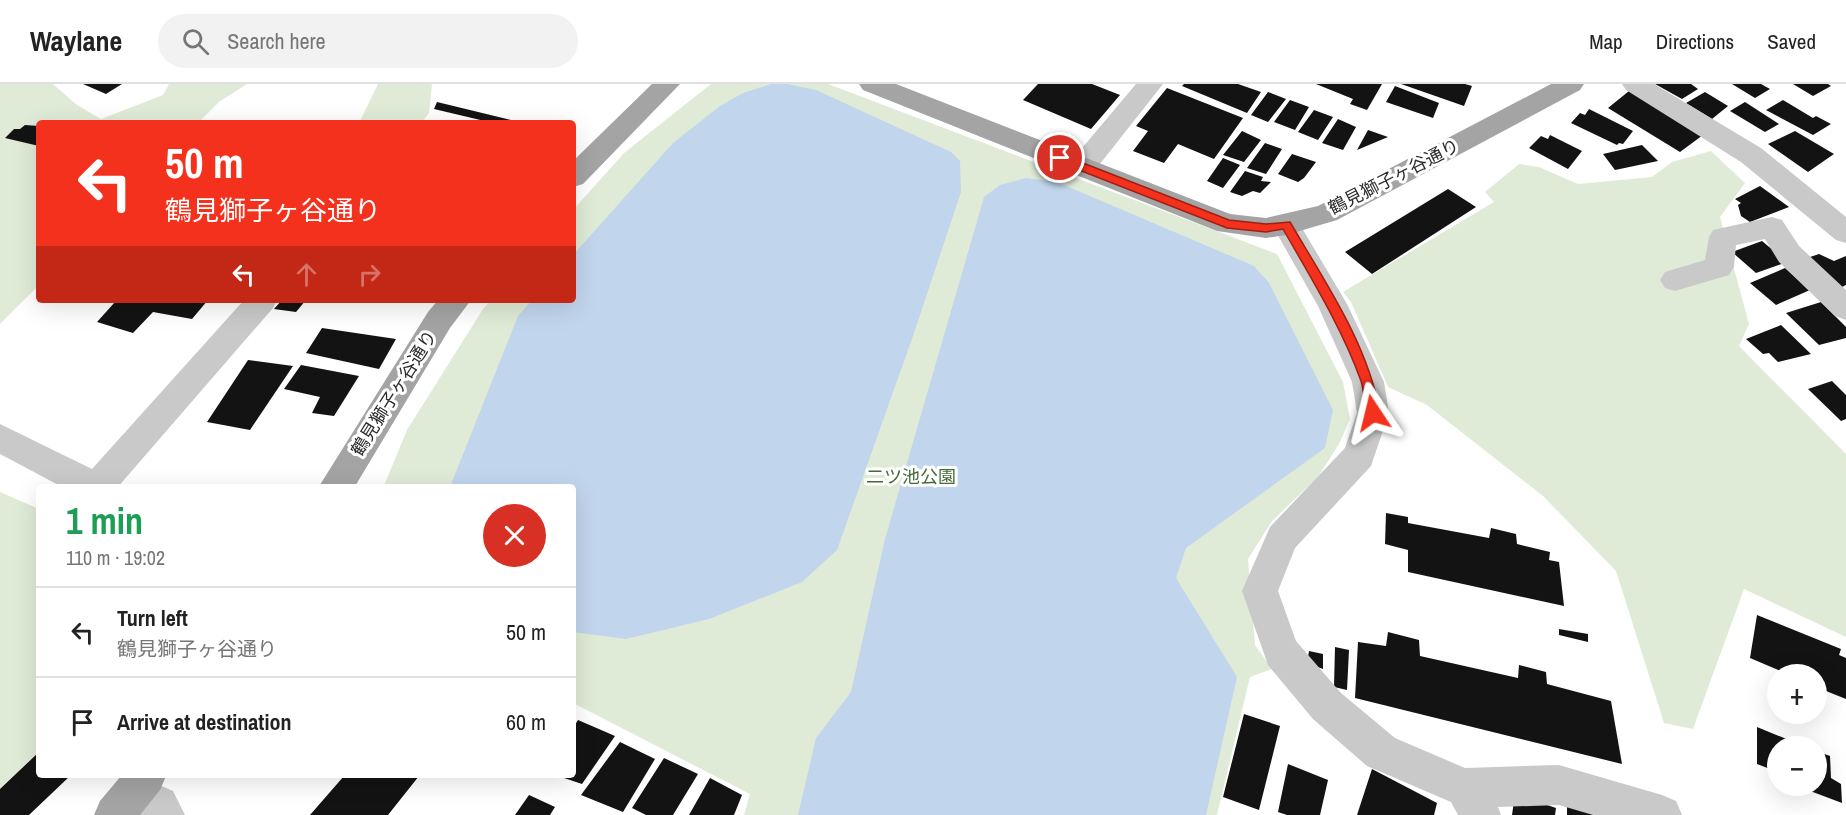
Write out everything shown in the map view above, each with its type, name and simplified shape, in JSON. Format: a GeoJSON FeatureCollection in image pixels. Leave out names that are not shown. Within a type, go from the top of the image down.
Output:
{"type":"FeatureCollection","features":[{"type":"Feature","properties":{"kind":"main road"},"geometry":{"type":"LineString","coordinates":[[576,174],[667,84]]}},
{"type":"Feature","properties":{"kind":"main road","name":"鶴見獅子ヶ谷通り"},"geometry":{"type":"LineString","coordinates":[[872,84],[1227,224],[1266,228],[1286,225],[1327,213],[1571,84]]}},
{"type":"Feature","properties":{"kind":"main road","name":"鶴見獅子ヶ谷通り"},"geometry":{"type":"LineString","coordinates":[[337,484],[439,320],[453,303]]}},
{"type":"Feature","properties":{"kind":"street"},"geometry":{"type":"LineString","coordinates":[[1082,167],[1150,84]]}},
{"type":"Feature","properties":{"kind":"street"},"geometry":{"type":"LineString","coordinates":[[1635,84],[1751,155],[1846,233]]}},
{"type":"Feature","properties":{"kind":"street"},"geometry":{"type":"LineString","coordinates":[[1286,225],[1327,295],[1350,343],[1368,382],[1373,413],[1359,456],[1282,538],[1260,591],[1281,652],[1327,706],[1381,752],[1473,802],[1559,785],[1662,815]]}},
{"type":"Feature","properties":{"kind":"street"},"geometry":{"type":"LineString","coordinates":[[1675,280],[1719,267],[1723,237],[1772,226],[1789,254],[1846,308]]}},
{"type":"Feature","properties":{"kind":"street"},"geometry":{"type":"LineString","coordinates":[[101,484],[259,303]]}},
{"type":"Feature","properties":{"kind":"street"},"geometry":{"type":"LineString","coordinates":[[0,438],[91,484]]}},
{"type":"Feature","properties":{"kind":"street"},"geometry":{"type":"LineString","coordinates":[[131,794],[159,806],[165,815]]}},
{"type":"Feature","properties":{"kind":"green space"},"geometry":{"type":"Polygon","coordinates":[[[0,84],[53,84],[77,105],[101,119],[163,95],[169,84],[247,84],[219,102],[201,120],[36,120],[36,288],[0,324],[0,84]]]}},
{"type":"Feature","properties":{"kind":"green space"},"geometry":{"type":"Polygon","coordinates":[[[378,84],[432,84],[429,113],[423,120],[360,120],[378,84]]]}},
{"type":"Feature","properties":{"kind":"green space","name":"二ツ池公園"},"geometry":{"type":"Polygon","coordinates":[[[711,84],[828,84],[1277,254],[1343,382],[1350,419],[1339,444],[1318,477],[1272,521],[1248,559],[1255,645],[1272,669],[1250,677],[1217,815],[744,815],[750,794],[576,705],[576,484],[385,484],[407,430],[488,303],[576,303],[576,207],[624,153],[711,84]]]}},
{"type":"Feature","properties":{"kind":"green space"},"geometry":{"type":"Polygon","coordinates":[[[1711,151],[1745,183],[1720,217],[1749,324],[1739,346],[1846,454],[1846,637],[1744,589],[1693,729],[1664,723],[1616,571],[1543,496],[1427,405],[1388,387],[1351,302],[1343,292],[1494,202],[1485,192],[1519,164],[1539,167],[1578,184],[1652,177],[1672,162],[1711,151]]]}},
{"type":"Feature","properties":{"kind":"green space"},"geometry":{"type":"Polygon","coordinates":[[[0,492],[36,508],[36,755],[0,789],[0,492]]]}},
{"type":"Feature","properties":{"kind":"water"},"geometry":{"type":"Polygon","coordinates":[[[771,84],[787,84],[816,90],[951,152],[960,161],[961,192],[837,550],[802,582],[709,619],[626,639],[576,632],[576,484],[451,484],[518,316],[529,303],[576,303],[576,252],[673,143],[720,106],[743,93],[771,84]]]}},
{"type":"Feature","properties":{"kind":"water"},"geometry":{"type":"Polygon","coordinates":[[[1026,178],[1057,182],[1254,266],[1269,283],[1333,410],[1325,448],[1186,548],[1176,578],[1237,677],[1206,815],[798,815],[816,738],[851,692],[885,539],[984,197],[1000,185],[1026,178]]]}},
{"type":"Feature","properties":{"kind":"building"},"geometry":{"type":"Polygon","coordinates":[[[83,84],[122,84],[106,94],[83,84]]]}},
{"type":"Feature","properties":{"kind":"building"},"geometry":{"type":"Polygon","coordinates":[[[1038,84],[1092,84],[1120,95],[1091,129],[1023,100],[1038,84]]]}},
{"type":"Feature","properties":{"kind":"building"},"geometry":{"type":"Polygon","coordinates":[[[1184,84],[1238,84],[1261,92],[1247,113],[1182,86],[1184,84]]]}},
{"type":"Feature","properties":{"kind":"building"},"geometry":{"type":"Polygon","coordinates":[[[1316,84],[1382,84],[1367,110],[1350,104],[1353,99],[1316,84]]]}},
{"type":"Feature","properties":{"kind":"building"},"geometry":{"type":"Polygon","coordinates":[[[1401,84],[1465,84],[1472,86],[1464,106],[1401,84]]]}},
{"type":"Feature","properties":{"kind":"building"},"geometry":{"type":"Polygon","coordinates":[[[1655,84],[1691,84],[1698,89],[1682,99],[1655,84]]]}},
{"type":"Feature","properties":{"kind":"building"},"geometry":{"type":"Polygon","coordinates":[[[1732,84],[1761,84],[1770,89],[1755,98],[1732,84]]]}},
{"type":"Feature","properties":{"kind":"building"},"geometry":{"type":"Polygon","coordinates":[[[1793,84],[1828,84],[1831,86],[1813,96],[1793,84]]]}},
{"type":"Feature","properties":{"kind":"building"},"geometry":{"type":"Polygon","coordinates":[[[1395,86],[1439,103],[1433,118],[1386,102],[1395,86]]]}},
{"type":"Feature","properties":{"kind":"building"},"geometry":{"type":"Polygon","coordinates":[[[1167,88],[1243,118],[1214,159],[1178,144],[1164,163],[1133,151],[1148,131],[1136,126],[1167,88]]]}},
{"type":"Feature","properties":{"kind":"building"},"geometry":{"type":"Polygon","coordinates":[[[1629,91],[1703,135],[1680,152],[1608,108],[1629,91]]]}},
{"type":"Feature","properties":{"kind":"building"},"geometry":{"type":"Polygon","coordinates":[[[1268,92],[1286,99],[1268,122],[1251,115],[1268,92]]]}},
{"type":"Feature","properties":{"kind":"building"},"geometry":{"type":"Polygon","coordinates":[[[1705,92],[1728,106],[1712,119],[1686,103],[1705,92]]]}},
{"type":"Feature","properties":{"kind":"building"},"geometry":{"type":"Polygon","coordinates":[[[1290,100],[1309,107],[1295,130],[1274,122],[1290,100]]]}},
{"type":"Feature","properties":{"kind":"building"},"geometry":{"type":"Polygon","coordinates":[[[1783,100],[1813,118],[1816,116],[1831,124],[1813,135],[1766,110],[1783,100]]]}},
{"type":"Feature","properties":{"kind":"building"},"geometry":{"type":"Polygon","coordinates":[[[437,102],[511,120],[480,120],[434,109],[437,102]]]}},
{"type":"Feature","properties":{"kind":"building"},"geometry":{"type":"Polygon","coordinates":[[[1745,102],[1779,124],[1765,132],[1730,111],[1745,102]]]}},
{"type":"Feature","properties":{"kind":"building"},"geometry":{"type":"Polygon","coordinates":[[[1589,109],[1633,131],[1623,144],[1617,145],[1571,123],[1580,113],[1585,115],[1589,109]]]}},
{"type":"Feature","properties":{"kind":"building"},"geometry":{"type":"Polygon","coordinates":[[[1314,110],[1333,117],[1318,140],[1298,132],[1314,110]]]}},
{"type":"Feature","properties":{"kind":"building"},"geometry":{"type":"Polygon","coordinates":[[[1338,119],[1356,127],[1343,150],[1322,143],[1338,119]]]}},
{"type":"Feature","properties":{"kind":"building"},"geometry":{"type":"Polygon","coordinates":[[[25,125],[36,126],[36,145],[5,138],[14,129],[20,129],[25,125]]]}},
{"type":"Feature","properties":{"kind":"building"},"geometry":{"type":"Polygon","coordinates":[[[1368,130],[1388,137],[1357,150],[1368,130]]]}},
{"type":"Feature","properties":{"kind":"building"},"geometry":{"type":"Polygon","coordinates":[[[1242,131],[1261,140],[1244,162],[1223,155],[1242,131]]]}},
{"type":"Feature","properties":{"kind":"building"},"geometry":{"type":"Polygon","coordinates":[[[1795,131],[1834,154],[1808,172],[1768,144],[1795,131]]]}},
{"type":"Feature","properties":{"kind":"building"},"geometry":{"type":"Polygon","coordinates":[[[1550,135],[1582,151],[1568,169],[1529,148],[1541,136],[1548,139],[1550,135]]]}},
{"type":"Feature","properties":{"kind":"building"},"geometry":{"type":"Polygon","coordinates":[[[1265,143],[1282,149],[1266,174],[1247,168],[1265,143]]]}},
{"type":"Feature","properties":{"kind":"building"},"geometry":{"type":"Polygon","coordinates":[[[1642,145],[1658,161],[1615,170],[1603,154],[1642,145]]]}},
{"type":"Feature","properties":{"kind":"building"},"geometry":{"type":"Polygon","coordinates":[[[1292,154],[1316,162],[1298,182],[1278,174],[1292,154]]]}},
{"type":"Feature","properties":{"kind":"building"},"geometry":{"type":"Polygon","coordinates":[[[1223,158],[1240,165],[1223,188],[1207,181],[1223,158]]]}},
{"type":"Feature","properties":{"kind":"building"},"geometry":{"type":"Polygon","coordinates":[[[1245,171],[1263,177],[1261,181],[1271,182],[1260,193],[1253,191],[1242,196],[1230,192],[1245,171]]]}},
{"type":"Feature","properties":{"kind":"building"},"geometry":{"type":"Polygon","coordinates":[[[1760,186],[1789,207],[1750,222],[1741,216],[1738,205],[1741,203],[1735,199],[1760,186]]]}},
{"type":"Feature","properties":{"kind":"building"},"geometry":{"type":"Polygon","coordinates":[[[1448,189],[1476,207],[1372,274],[1345,252],[1448,189]]]}},
{"type":"Feature","properties":{"kind":"building"},"geometry":{"type":"Polygon","coordinates":[[[1762,241],[1787,262],[1756,273],[1732,252],[1762,241]]]}},
{"type":"Feature","properties":{"kind":"building"},"geometry":{"type":"Polygon","coordinates":[[[1819,254],[1834,261],[1846,256],[1846,285],[1838,289],[1807,258],[1819,254]]]}},
{"type":"Feature","properties":{"kind":"building"},"geometry":{"type":"Polygon","coordinates":[[[1785,268],[1810,290],[1776,305],[1750,283],[1785,268]]]}},
{"type":"Feature","properties":{"kind":"building"},"geometry":{"type":"Polygon","coordinates":[[[1821,302],[1846,327],[1846,338],[1819,345],[1786,313],[1821,302]]]}},
{"type":"Feature","properties":{"kind":"building"},"geometry":{"type":"Polygon","coordinates":[[[114,303],[205,303],[192,319],[153,312],[133,333],[97,322],[114,303]]]}},
{"type":"Feature","properties":{"kind":"building"},"geometry":{"type":"Polygon","coordinates":[[[279,303],[304,303],[296,312],[274,309],[279,303]]]}},
{"type":"Feature","properties":{"kind":"building"},"geometry":{"type":"Polygon","coordinates":[[[1781,325],[1811,354],[1778,362],[1769,353],[1763,354],[1746,339],[1781,325]]]}},
{"type":"Feature","properties":{"kind":"building"},"geometry":{"type":"Polygon","coordinates":[[[322,328],[396,339],[379,369],[306,353],[322,328]]]}},
{"type":"Feature","properties":{"kind":"building"},"geometry":{"type":"Polygon","coordinates":[[[248,360],[293,366],[250,430],[207,422],[248,360]]]}},
{"type":"Feature","properties":{"kind":"building"},"geometry":{"type":"Polygon","coordinates":[[[301,365],[359,376],[334,416],[312,413],[320,397],[284,389],[301,365]]]}},
{"type":"Feature","properties":{"kind":"building"},"geometry":{"type":"Polygon","coordinates":[[[1832,381],[1846,395],[1846,419],[1841,421],[1808,389],[1832,381]]]}},
{"type":"Feature","properties":{"kind":"building"},"geometry":{"type":"Polygon","coordinates":[[[1386,513],[1408,517],[1408,523],[1489,538],[1491,528],[1516,534],[1517,544],[1550,552],[1549,560],[1559,562],[1564,606],[1408,572],[1408,550],[1385,544],[1386,513]]]}},
{"type":"Feature","properties":{"kind":"building"},"geometry":{"type":"Polygon","coordinates":[[[1757,615],[1841,649],[1839,655],[1846,658],[1846,699],[1827,691],[1827,664],[1767,665],[1750,658],[1757,615]]]}},
{"type":"Feature","properties":{"kind":"building"},"geometry":{"type":"Polygon","coordinates":[[[1559,629],[1588,634],[1588,642],[1559,635],[1559,629]]]}},
{"type":"Feature","properties":{"kind":"building"},"geometry":{"type":"Polygon","coordinates":[[[1388,632],[1419,640],[1420,656],[1518,678],[1519,665],[1546,672],[1547,684],[1611,701],[1622,764],[1355,698],[1358,642],[1386,646],[1388,632]]]}},
{"type":"Feature","properties":{"kind":"building"},"geometry":{"type":"Polygon","coordinates":[[[1335,647],[1349,650],[1347,690],[1334,687],[1335,647]]]}},
{"type":"Feature","properties":{"kind":"building"},"geometry":{"type":"Polygon","coordinates":[[[1309,651],[1323,654],[1323,669],[1307,663],[1309,651]]]}},
{"type":"Feature","properties":{"kind":"building"},"geometry":{"type":"Polygon","coordinates":[[[1244,714],[1280,726],[1259,810],[1223,797],[1244,714]]]}},
{"type":"Feature","properties":{"kind":"building"},"geometry":{"type":"Polygon","coordinates":[[[578,720],[615,736],[582,784],[564,778],[576,778],[576,723],[578,720]]]}},
{"type":"Feature","properties":{"kind":"building"},"geometry":{"type":"Polygon","coordinates":[[[1757,727],[1779,736],[1767,736],[1767,768],[1757,764],[1757,727]]]}},
{"type":"Feature","properties":{"kind":"building"},"geometry":{"type":"Polygon","coordinates":[[[620,742],[655,759],[623,812],[581,795],[620,742]]]}},
{"type":"Feature","properties":{"kind":"building"},"geometry":{"type":"Polygon","coordinates":[[[36,755],[36,778],[68,778],[29,815],[0,815],[0,789],[36,755]]]}},
{"type":"Feature","properties":{"kind":"building"},"geometry":{"type":"Polygon","coordinates":[[[1827,755],[1830,756],[1831,778],[1841,784],[1842,803],[1823,796],[1827,796],[1827,755]]]}},
{"type":"Feature","properties":{"kind":"building"},"geometry":{"type":"Polygon","coordinates":[[[664,758],[698,774],[673,815],[646,815],[632,808],[664,758]]]}},
{"type":"Feature","properties":{"kind":"building"},"geometry":{"type":"Polygon","coordinates":[[[1288,764],[1328,780],[1320,815],[1287,815],[1278,812],[1288,764]]]}},
{"type":"Feature","properties":{"kind":"building"},"geometry":{"type":"Polygon","coordinates":[[[1372,769],[1437,803],[1434,815],[1357,815],[1372,769]]]}},
{"type":"Feature","properties":{"kind":"building"},"geometry":{"type":"Polygon","coordinates":[[[342,778],[417,778],[388,815],[310,815],[342,778]]]}},
{"type":"Feature","properties":{"kind":"building"},"geometry":{"type":"Polygon","coordinates":[[[710,778],[742,795],[734,815],[689,815],[710,778]]]}},
{"type":"Feature","properties":{"kind":"building"},"geometry":{"type":"Polygon","coordinates":[[[1515,794],[1556,808],[1555,815],[1512,815],[1515,794]]]}},
{"type":"Feature","properties":{"kind":"building"},"geometry":{"type":"Polygon","coordinates":[[[529,795],[555,807],[550,815],[515,815],[529,795]]]}},
{"type":"Feature","properties":{"kind":"building"},"geometry":{"type":"Polygon","coordinates":[[[1567,803],[1601,815],[1567,815],[1567,803]]]}},
{"type":"Feature","properties":{"kind":"route"},"geometry":{"type":"LineString","coordinates":[[1060,158],[1227,224],[1266,228],[1286,225],[1332,304],[1368,382],[1373,413]]}}]}
